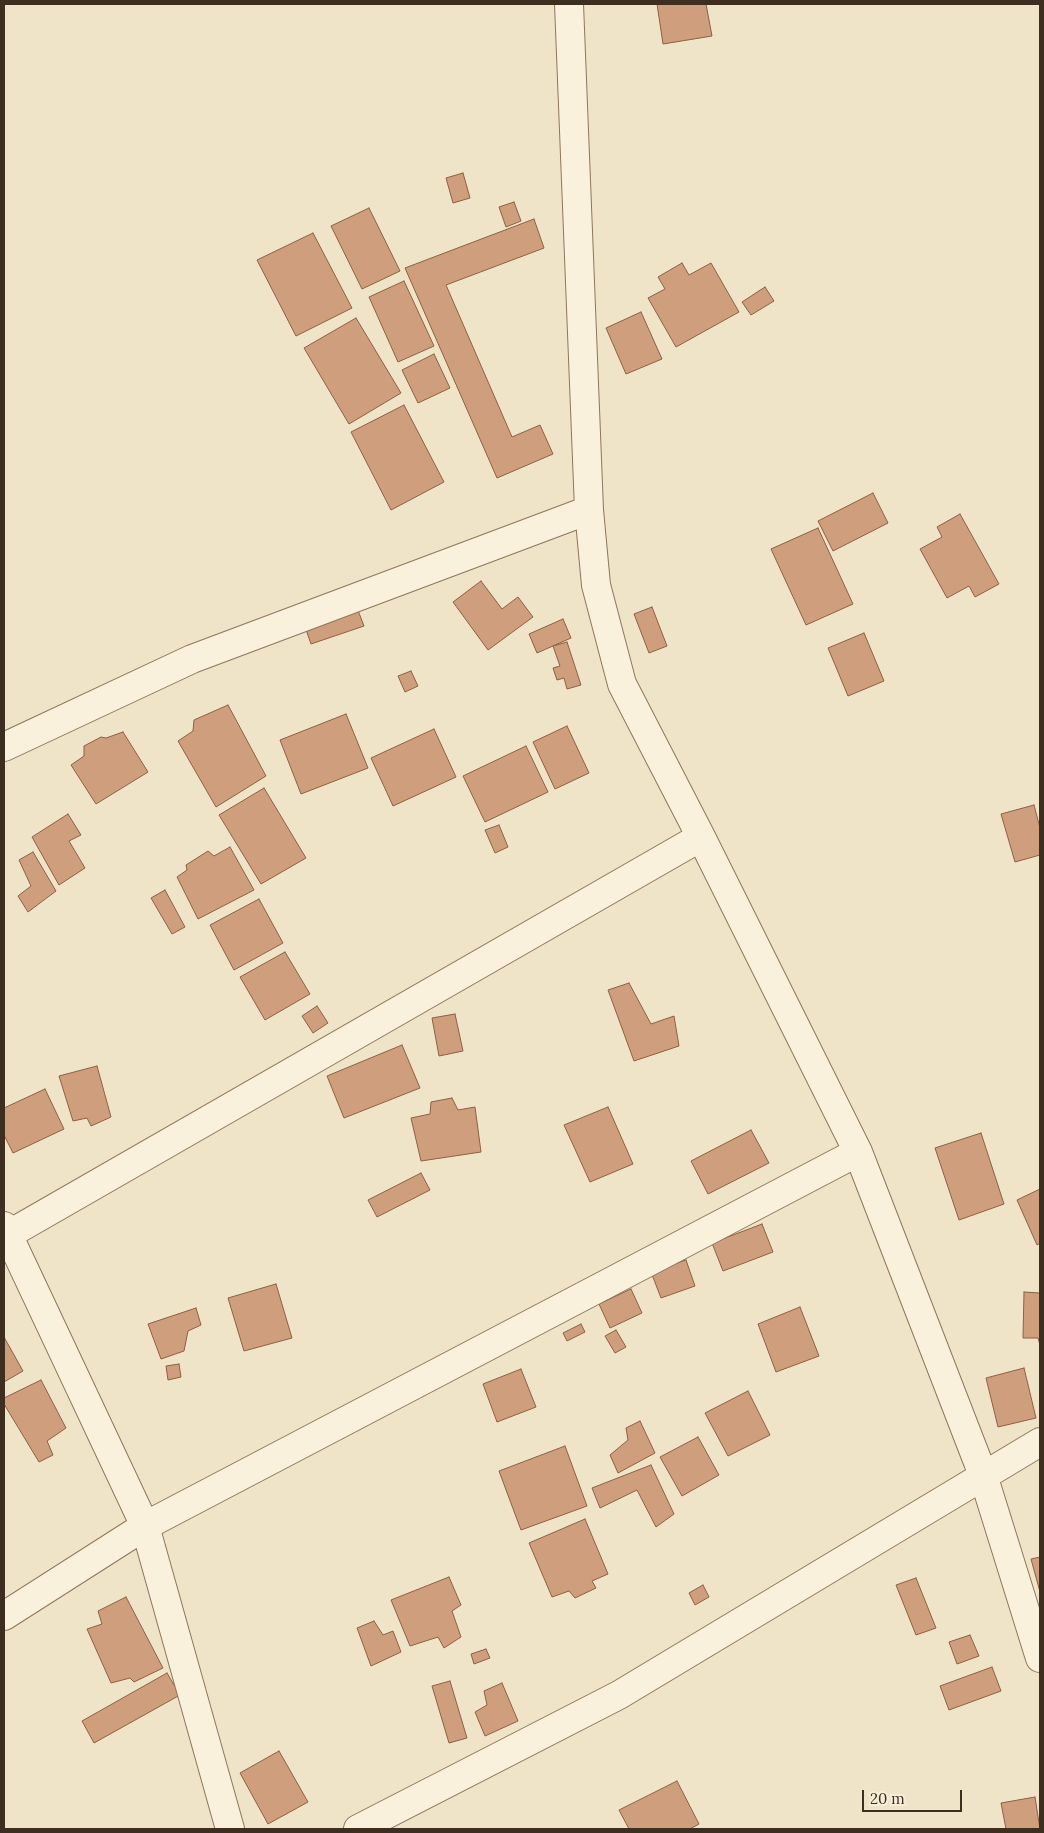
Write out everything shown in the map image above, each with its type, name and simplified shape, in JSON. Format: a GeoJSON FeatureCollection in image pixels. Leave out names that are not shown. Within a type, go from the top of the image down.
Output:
{"type":"FeatureCollection","features":[{"type":"Feature","properties":{"kind":"street"},"geometry":{"type":"LineString","coordinates":[[569,4],[589,510],[596,585],[622,684],[702,837],[858,1152],[983,1475],[1040,1658]]}},
{"type":"Feature","properties":{"kind":"street"},"geometry":{"type":"LineString","coordinates":[[4,747],[192,659],[589,510]]}},
{"type":"Feature","properties":{"kind":"street"},"geometry":{"type":"LineString","coordinates":[[230,1829],[145,1526],[6,1233],[702,837]]}},
{"type":"Feature","properties":{"kind":"street"},"geometry":{"type":"LineString","coordinates":[[4,1616],[145,1526],[858,1152]]}},
{"type":"Feature","properties":{"kind":"street"},"geometry":{"type":"LineString","coordinates":[[358,1829],[619,1695],[1040,1442]]}},
{"type":"Feature","properties":{"kind":"building"},"geometry":{"type":"Polygon","coordinates":[[[657,4],[706,4],[712,36],[663,44],[657,4]]]}},
{"type":"Feature","properties":{"kind":"building"},"geometry":{"type":"Polygon","coordinates":[[[463,173],[470,198],[453,203],[446,178],[463,173]]]}},
{"type":"Feature","properties":{"kind":"building"},"geometry":{"type":"Polygon","coordinates":[[[514,202],[521,221],[506,227],[499,207],[514,202]]]}},
{"type":"Feature","properties":{"kind":"building"},"geometry":{"type":"Polygon","coordinates":[[[369,208],[400,271],[362,289],[331,226],[369,208]]]}},
{"type":"Feature","properties":{"kind":"building"},"geometry":{"type":"Polygon","coordinates":[[[534,219],[544,248],[446,285],[512,437],[540,425],[553,454],[497,478],[405,268],[534,219]]]}},
{"type":"Feature","properties":{"kind":"building"},"geometry":{"type":"Polygon","coordinates":[[[313,233],[352,308],[296,336],[257,260],[313,233]]]}},
{"type":"Feature","properties":{"kind":"building"},"geometry":{"type":"Polygon","coordinates":[[[682,263],[689,275],[711,263],[739,312],[676,347],[648,298],[665,289],[658,277],[682,263]]]}},
{"type":"Feature","properties":{"kind":"building"},"geometry":{"type":"Polygon","coordinates":[[[404,281],[434,346],[398,362],[369,297],[404,281]]]}},
{"type":"Feature","properties":{"kind":"building"},"geometry":{"type":"Polygon","coordinates":[[[765,287],[774,301],[751,315],[742,302],[765,287]]]}},
{"type":"Feature","properties":{"kind":"building"},"geometry":{"type":"Polygon","coordinates":[[[641,312],[662,359],[626,374],[606,328],[641,312]]]}},
{"type":"Feature","properties":{"kind":"building"},"geometry":{"type":"Polygon","coordinates":[[[356,318],[401,393],[349,424],[304,348],[356,318]]]}},
{"type":"Feature","properties":{"kind":"building"},"geometry":{"type":"Polygon","coordinates":[[[434,354],[450,388],[418,403],[402,370],[434,354]]]}},
{"type":"Feature","properties":{"kind":"building"},"geometry":{"type":"Polygon","coordinates":[[[404,405],[444,482],[391,510],[351,432],[404,405]]]}},
{"type":"Feature","properties":{"kind":"building"},"geometry":{"type":"Polygon","coordinates":[[[873,493],[888,523],[833,551],[818,521],[873,493]]]}},
{"type":"Feature","properties":{"kind":"building"},"geometry":{"type":"Polygon","coordinates":[[[960,514],[999,584],[975,597],[969,586],[947,598],[920,549],[942,537],[937,527],[960,514]]]}},
{"type":"Feature","properties":{"kind":"building"},"geometry":{"type":"Polygon","coordinates":[[[818,528],[853,604],[806,625],[771,549],[818,528]]]}},
{"type":"Feature","properties":{"kind":"building"},"geometry":{"type":"Polygon","coordinates":[[[481,581],[502,609],[518,597],[533,617],[488,650],[453,602],[481,581]]]}},
{"type":"Feature","properties":{"kind":"building"},"geometry":{"type":"Polygon","coordinates":[[[356,605],[364,626],[311,644],[304,624],[356,605]]]}},
{"type":"Feature","properties":{"kind":"building"},"geometry":{"type":"Polygon","coordinates":[[[652,607],[667,646],[649,653],[634,614],[652,607]]]}},
{"type":"Feature","properties":{"kind":"building"},"geometry":{"type":"Polygon","coordinates":[[[563,619],[571,638],[537,653],[529,634],[563,619]]]}},
{"type":"Feature","properties":{"kind":"building"},"geometry":{"type":"Polygon","coordinates":[[[864,633],[884,681],[848,696],[828,648],[864,633]]]}},
{"type":"Feature","properties":{"kind":"building"},"geometry":{"type":"Polygon","coordinates":[[[567,642],[581,685],[567,689],[564,678],[557,680],[553,668],[560,666],[553,646],[567,642]]]}},
{"type":"Feature","properties":{"kind":"building"},"geometry":{"type":"Polygon","coordinates":[[[411,671],[418,686],[405,692],[398,676],[411,671]]]}},
{"type":"Feature","properties":{"kind":"building"},"geometry":{"type":"Polygon","coordinates":[[[228,705],[266,776],[216,807],[178,741],[193,731],[194,720],[228,705]]]}},
{"type":"Feature","properties":{"kind":"building"},"geometry":{"type":"Polygon","coordinates":[[[346,714],[368,768],[301,794],[280,740],[346,714]]]}},
{"type":"Feature","properties":{"kind":"building"},"geometry":{"type":"Polygon","coordinates":[[[567,726],[589,773],[555,789],[533,742],[567,726]]]}},
{"type":"Feature","properties":{"kind":"building"},"geometry":{"type":"Polygon","coordinates":[[[434,729],[456,777],[393,806],[371,758],[434,729]]]}},
{"type":"Feature","properties":{"kind":"building"},"geometry":{"type":"Polygon","coordinates":[[[123,732],[148,772],[96,804],[71,765],[84,756],[84,746],[101,737],[106,738],[123,732]]]}},
{"type":"Feature","properties":{"kind":"building"},"geometry":{"type":"Polygon","coordinates":[[[526,746],[548,792],[485,822],[463,776],[526,746]]]}},
{"type":"Feature","properties":{"kind":"building"},"geometry":{"type":"Polygon","coordinates":[[[264,788],[306,858],[261,884],[219,815],[264,788]]]}},
{"type":"Feature","properties":{"kind":"building"},"geometry":{"type":"Polygon","coordinates":[[[1034,805],[1040,828],[1040,855],[1015,862],[1001,814],[1034,805]]]}},
{"type":"Feature","properties":{"kind":"building"},"geometry":{"type":"Polygon","coordinates":[[[68,814],[81,835],[69,841],[85,868],[59,885],[32,837],[68,814]]]}},
{"type":"Feature","properties":{"kind":"building"},"geometry":{"type":"Polygon","coordinates":[[[499,825],[508,847],[495,853],[485,830],[499,825]]]}},
{"type":"Feature","properties":{"kind":"building"},"geometry":{"type":"Polygon","coordinates":[[[230,847],[254,890],[198,919],[177,877],[187,870],[186,865],[208,851],[214,856],[230,847]]]}},
{"type":"Feature","properties":{"kind":"building"},"geometry":{"type":"Polygon","coordinates":[[[33,852],[56,891],[28,912],[18,896],[31,886],[19,860],[33,852]]]}},
{"type":"Feature","properties":{"kind":"building"},"geometry":{"type":"Polygon","coordinates":[[[165,890],[185,927],[172,934],[151,898],[165,890]]]}},
{"type":"Feature","properties":{"kind":"building"},"geometry":{"type":"Polygon","coordinates":[[[259,899],[283,943],[234,970],[210,925],[259,899]]]}},
{"type":"Feature","properties":{"kind":"building"},"geometry":{"type":"Polygon","coordinates":[[[285,952],[310,994],[265,1020],[240,977],[285,952]]]}},
{"type":"Feature","properties":{"kind":"building"},"geometry":{"type":"Polygon","coordinates":[[[629,983],[651,1024],[674,1016],[679,1046],[634,1061],[608,990],[629,983]]]}},
{"type":"Feature","properties":{"kind":"building"},"geometry":{"type":"Polygon","coordinates":[[[317,1006],[328,1023],[313,1033],[302,1016],[317,1006]]]}},
{"type":"Feature","properties":{"kind":"building"},"geometry":{"type":"Polygon","coordinates":[[[455,1014],[463,1051],[439,1056],[432,1018],[455,1014]]]}},
{"type":"Feature","properties":{"kind":"building"},"geometry":{"type":"Polygon","coordinates":[[[402,1045],[420,1088],[344,1118],[327,1076],[402,1045]]]}},
{"type":"Feature","properties":{"kind":"building"},"geometry":{"type":"Polygon","coordinates":[[[97,1066],[111,1117],[91,1126],[87,1118],[73,1121],[59,1076],[97,1066]]]}},
{"type":"Feature","properties":{"kind":"building"},"geometry":{"type":"Polygon","coordinates":[[[45,1089],[64,1129],[13,1153],[4,1135],[4,1108],[45,1089]]]}},
{"type":"Feature","properties":{"kind":"building"},"geometry":{"type":"Polygon","coordinates":[[[452,1098],[458,1110],[475,1107],[481,1152],[421,1161],[411,1118],[430,1114],[431,1102],[452,1098]]]}},
{"type":"Feature","properties":{"kind":"building"},"geometry":{"type":"Polygon","coordinates":[[[608,1107],[633,1164],[590,1182],[564,1125],[608,1107]]]}},
{"type":"Feature","properties":{"kind":"building"},"geometry":{"type":"Polygon","coordinates":[[[751,1130],[769,1163],[708,1194],[691,1161],[751,1130]]]}},
{"type":"Feature","properties":{"kind":"building"},"geometry":{"type":"Polygon","coordinates":[[[981,1133],[1004,1204],[959,1220],[935,1148],[981,1133]]]}},
{"type":"Feature","properties":{"kind":"building"},"geometry":{"type":"Polygon","coordinates":[[[421,1173],[430,1190],[377,1217],[368,1200],[421,1173]]]}},
{"type":"Feature","properties":{"kind":"building"},"geometry":{"type":"Polygon","coordinates":[[[1040,1189],[1040,1243],[1037,1245],[1017,1200],[1040,1189]]]}},
{"type":"Feature","properties":{"kind":"building"},"geometry":{"type":"Polygon","coordinates":[[[762,1224],[773,1252],[723,1271],[712,1243],[762,1224]]]}},
{"type":"Feature","properties":{"kind":"building"},"geometry":{"type":"Polygon","coordinates":[[[686,1260],[695,1286],[661,1298],[651,1272],[686,1260]]]}},
{"type":"Feature","properties":{"kind":"building"},"geometry":{"type":"Polygon","coordinates":[[[276,1284],[292,1338],[244,1351],[228,1298],[276,1284]]]}},
{"type":"Feature","properties":{"kind":"building"},"geometry":{"type":"Polygon","coordinates":[[[631,1289],[642,1313],[610,1328],[599,1304],[631,1289]]]}},
{"type":"Feature","properties":{"kind":"building"},"geometry":{"type":"Polygon","coordinates":[[[1024,1292],[1040,1293],[1040,1345],[1038,1338],[1023,1338],[1024,1292]]]}},
{"type":"Feature","properties":{"kind":"building"},"geometry":{"type":"Polygon","coordinates":[[[800,1307],[819,1356],[776,1372],[758,1324],[800,1307]]]}},
{"type":"Feature","properties":{"kind":"building"},"geometry":{"type":"Polygon","coordinates":[[[196,1308],[201,1325],[188,1331],[184,1351],[161,1359],[148,1324],[196,1308]]]}},
{"type":"Feature","properties":{"kind":"building"},"geometry":{"type":"Polygon","coordinates":[[[581,1324],[585,1332],[567,1341],[563,1333],[581,1324]]]}},
{"type":"Feature","properties":{"kind":"building"},"geometry":{"type":"Polygon","coordinates":[[[616,1330],[626,1347],[615,1353],[605,1336],[616,1330]]]}},
{"type":"Feature","properties":{"kind":"building"},"geometry":{"type":"Polygon","coordinates":[[[4,1337],[23,1371],[4,1382],[4,1337]]]}},
{"type":"Feature","properties":{"kind":"building"},"geometry":{"type":"Polygon","coordinates":[[[179,1364],[181,1377],[168,1380],[166,1366],[179,1364]]]}},
{"type":"Feature","properties":{"kind":"building"},"geometry":{"type":"Polygon","coordinates":[[[1024,1368],[1036,1418],[998,1427],[986,1378],[1024,1368]]]}},
{"type":"Feature","properties":{"kind":"building"},"geometry":{"type":"Polygon","coordinates":[[[521,1369],[536,1407],[497,1422],[483,1384],[521,1369]]]}},
{"type":"Feature","properties":{"kind":"building"},"geometry":{"type":"Polygon","coordinates":[[[41,1380],[66,1428],[47,1441],[53,1455],[39,1462],[4,1404],[4,1398],[41,1380]]]}},
{"type":"Feature","properties":{"kind":"building"},"geometry":{"type":"Polygon","coordinates":[[[748,1391],[770,1435],[728,1456],[705,1413],[748,1391]]]}},
{"type":"Feature","properties":{"kind":"building"},"geometry":{"type":"Polygon","coordinates":[[[640,1421],[655,1453],[618,1473],[610,1455],[628,1440],[626,1428],[640,1421]]]}},
{"type":"Feature","properties":{"kind":"building"},"geometry":{"type":"Polygon","coordinates":[[[698,1437],[719,1475],[682,1496],[660,1457],[698,1437]]]}},
{"type":"Feature","properties":{"kind":"building"},"geometry":{"type":"Polygon","coordinates":[[[565,1446],[587,1506],[521,1530],[499,1471],[565,1446]]]}},
{"type":"Feature","properties":{"kind":"building"},"geometry":{"type":"Polygon","coordinates":[[[651,1465],[674,1514],[656,1527],[637,1490],[600,1508],[592,1488],[651,1465]]]}},
{"type":"Feature","properties":{"kind":"building"},"geometry":{"type":"Polygon","coordinates":[[[585,1519],[608,1574],[592,1581],[596,1588],[575,1598],[569,1591],[552,1597],[529,1543],[585,1519]]]}},
{"type":"Feature","properties":{"kind":"building"},"geometry":{"type":"Polygon","coordinates":[[[1040,1557],[1040,1592],[1031,1559],[1040,1557]]]}},
{"type":"Feature","properties":{"kind":"building"},"geometry":{"type":"Polygon","coordinates":[[[449,1577],[461,1605],[452,1611],[461,1637],[444,1648],[438,1637],[410,1646],[391,1600],[449,1577]]]}},
{"type":"Feature","properties":{"kind":"building"},"geometry":{"type":"Polygon","coordinates":[[[916,1578],[936,1628],[916,1635],[896,1585],[916,1578]]]}},
{"type":"Feature","properties":{"kind":"building"},"geometry":{"type":"Polygon","coordinates":[[[703,1585],[709,1597],[695,1605],[689,1593],[703,1585]]]}},
{"type":"Feature","properties":{"kind":"building"},"geometry":{"type":"Polygon","coordinates":[[[126,1597],[163,1668],[134,1682],[130,1678],[111,1683],[87,1629],[102,1624],[98,1611],[126,1597]]]}},
{"type":"Feature","properties":{"kind":"building"},"geometry":{"type":"Polygon","coordinates":[[[374,1621],[383,1635],[393,1631],[401,1652],[371,1666],[357,1628],[374,1621]]]}},
{"type":"Feature","properties":{"kind":"building"},"geometry":{"type":"Polygon","coordinates":[[[970,1635],[979,1656],[957,1664],[949,1642],[970,1635]]]}},
{"type":"Feature","properties":{"kind":"building"},"geometry":{"type":"Polygon","coordinates":[[[486,1649],[490,1658],[474,1664],[471,1654],[486,1649]]]}},
{"type":"Feature","properties":{"kind":"building"},"geometry":{"type":"Polygon","coordinates":[[[992,1667],[1001,1691],[949,1710],[940,1686],[992,1667]]]}},
{"type":"Feature","properties":{"kind":"building"},"geometry":{"type":"Polygon","coordinates":[[[167,1673],[180,1695],[94,1743],[82,1721],[167,1673]]]}},
{"type":"Feature","properties":{"kind":"building"},"geometry":{"type":"Polygon","coordinates":[[[450,1681],[467,1738],[449,1743],[432,1686],[450,1681]]]}},
{"type":"Feature","properties":{"kind":"building"},"geometry":{"type":"Polygon","coordinates":[[[502,1683],[518,1721],[485,1736],[475,1712],[487,1705],[484,1691],[502,1683]]]}},
{"type":"Feature","properties":{"kind":"building"},"geometry":{"type":"Polygon","coordinates":[[[279,1751],[308,1802],[268,1824],[240,1773],[279,1751]]]}},
{"type":"Feature","properties":{"kind":"building"},"geometry":{"type":"Polygon","coordinates":[[[677,1781],[699,1824],[690,1829],[629,1829],[619,1810],[677,1781]]]}},
{"type":"Feature","properties":{"kind":"building"},"geometry":{"type":"Polygon","coordinates":[[[1035,1797],[1040,1829],[1006,1829],[1001,1803],[1035,1797]]]}}]}
